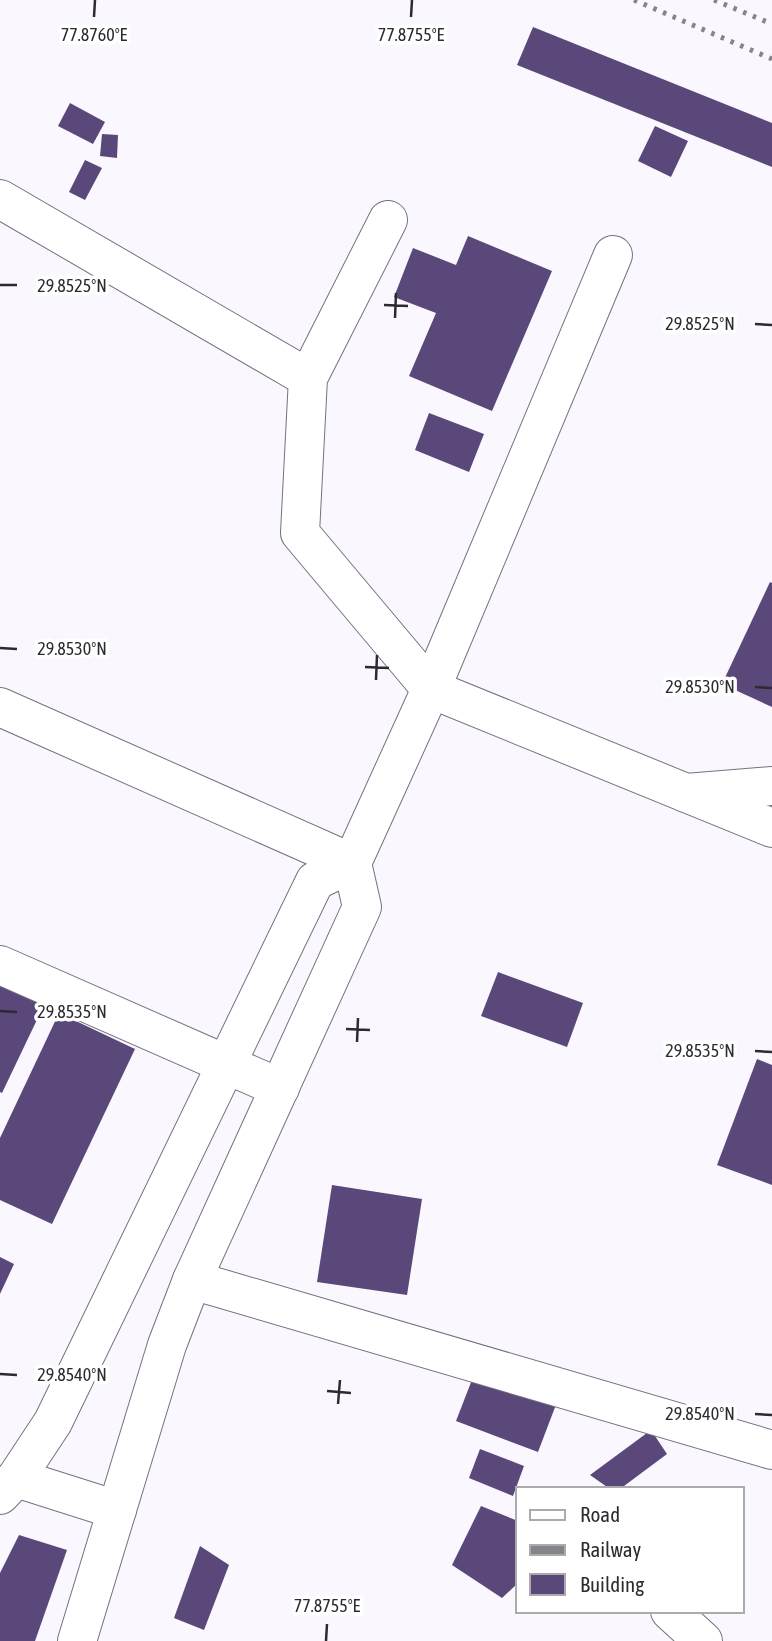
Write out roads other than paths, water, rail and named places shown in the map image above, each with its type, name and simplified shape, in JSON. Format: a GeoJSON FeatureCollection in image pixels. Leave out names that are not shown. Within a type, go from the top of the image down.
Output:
{"type":"FeatureCollection","features":[{"type":"Feature","properties":{"kind":"street"},"geometry":{"type":"LineString","coordinates":[[0,199],[308,378]]}},
{"type":"Feature","properties":{"kind":"street"},"geometry":{"type":"LineString","coordinates":[[388,220],[308,378],[300,533],[431,689],[772,828]]}},
{"type":"Feature","properties":{"kind":"street"},"geometry":{"type":"LineString","coordinates":[[77,1641],[167,1345],[192,1280],[362,906],[352,863],[431,689],[612,255]]}},
{"type":"Feature","properties":{"kind":"street"},"geometry":{"type":"LineString","coordinates":[[0,707],[352,863]]}},
{"type":"Feature","properties":{"kind":"street"},"geometry":{"type":"LineString","coordinates":[[686,793],[772,786]]}},
{"type":"Feature","properties":{"kind":"street"},"geometry":{"type":"LineString","coordinates":[[117,1510],[8,1487],[53,1422],[315,881],[352,863]]}},
{"type":"Feature","properties":{"kind":"street"},"geometry":{"type":"LineString","coordinates":[[0,965],[280,1088]]}},
{"type":"Feature","properties":{"kind":"street"},"geometry":{"type":"LineString","coordinates":[[192,1280],[772,1450]]}},
{"type":"Feature","properties":{"kind":"street"},"geometry":{"type":"LineString","coordinates":[[672,1613],[703,1641]]}},
{"type":"Feature","properties":{"kind":"railway"},"geometry":{"type":"LineString","coordinates":[[634,0],[772,59]]}},
{"type":"Feature","properties":{"kind":"railway"},"geometry":{"type":"LineString","coordinates":[[714,0],[772,24]]}}]}
